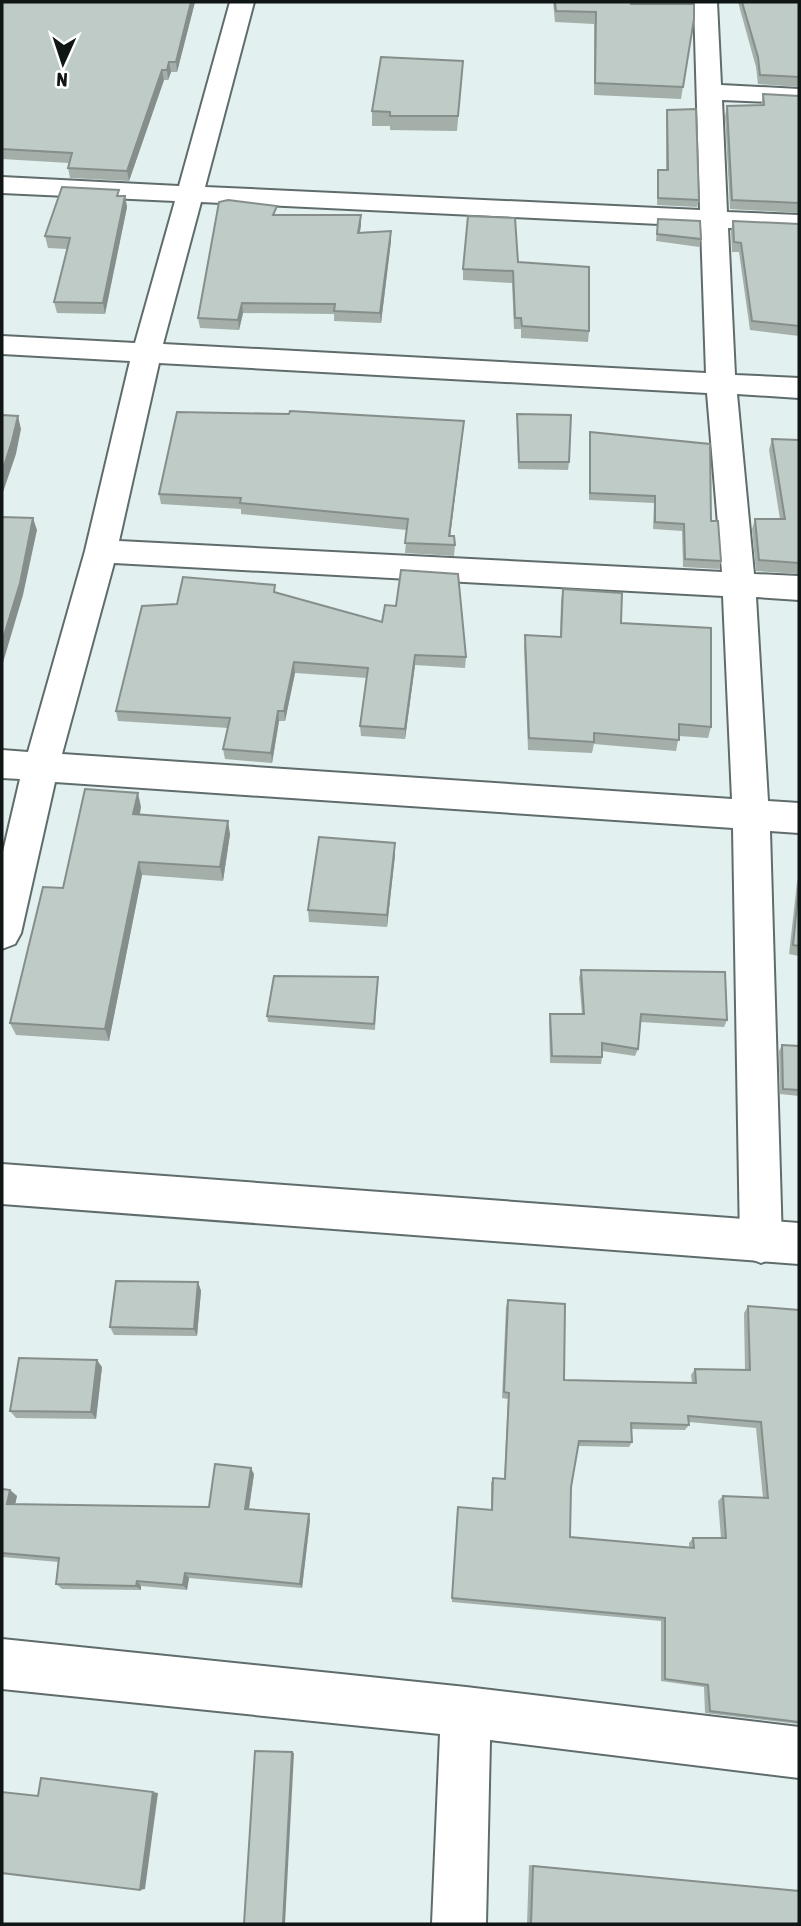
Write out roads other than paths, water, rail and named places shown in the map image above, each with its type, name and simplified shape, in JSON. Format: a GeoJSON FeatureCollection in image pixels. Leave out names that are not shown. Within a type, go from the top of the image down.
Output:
{"type":"FeatureCollection","features":[{"type":"Feature","properties":{"kind":"street"},"geometry":{"type":"LineString","coordinates":[[2,933],[41,767],[102,551],[147,352],[242,2]]}},
{"type":"Feature","properties":{"kind":"street"},"geometry":{"type":"LineString","coordinates":[[2,1184],[780,1243],[751,815],[739,584],[721,384],[705,2]]}},
{"type":"Feature","properties":{"kind":"street"},"geometry":{"type":"LineString","coordinates":[[708,92],[799,96]]}},
{"type":"Feature","properties":{"kind":"street"},"geometry":{"type":"LineString","coordinates":[[2,185],[799,223]]}},
{"type":"Feature","properties":{"kind":"street"},"geometry":{"type":"LineString","coordinates":[[2,345],[799,388]]}},
{"type":"Feature","properties":{"kind":"street"},"geometry":{"type":"LineString","coordinates":[[102,551],[799,588]]}},
{"type":"Feature","properties":{"kind":"street"},"geometry":{"type":"LineString","coordinates":[[2,764],[799,818]]}},
{"type":"Feature","properties":{"kind":"street"},"geometry":{"type":"LineString","coordinates":[[2,1664],[466,1712],[799,1753]]}},
{"type":"Feature","properties":{"kind":"street"},"geometry":{"type":"LineString","coordinates":[[459,1924],[466,1712]]}}]}
